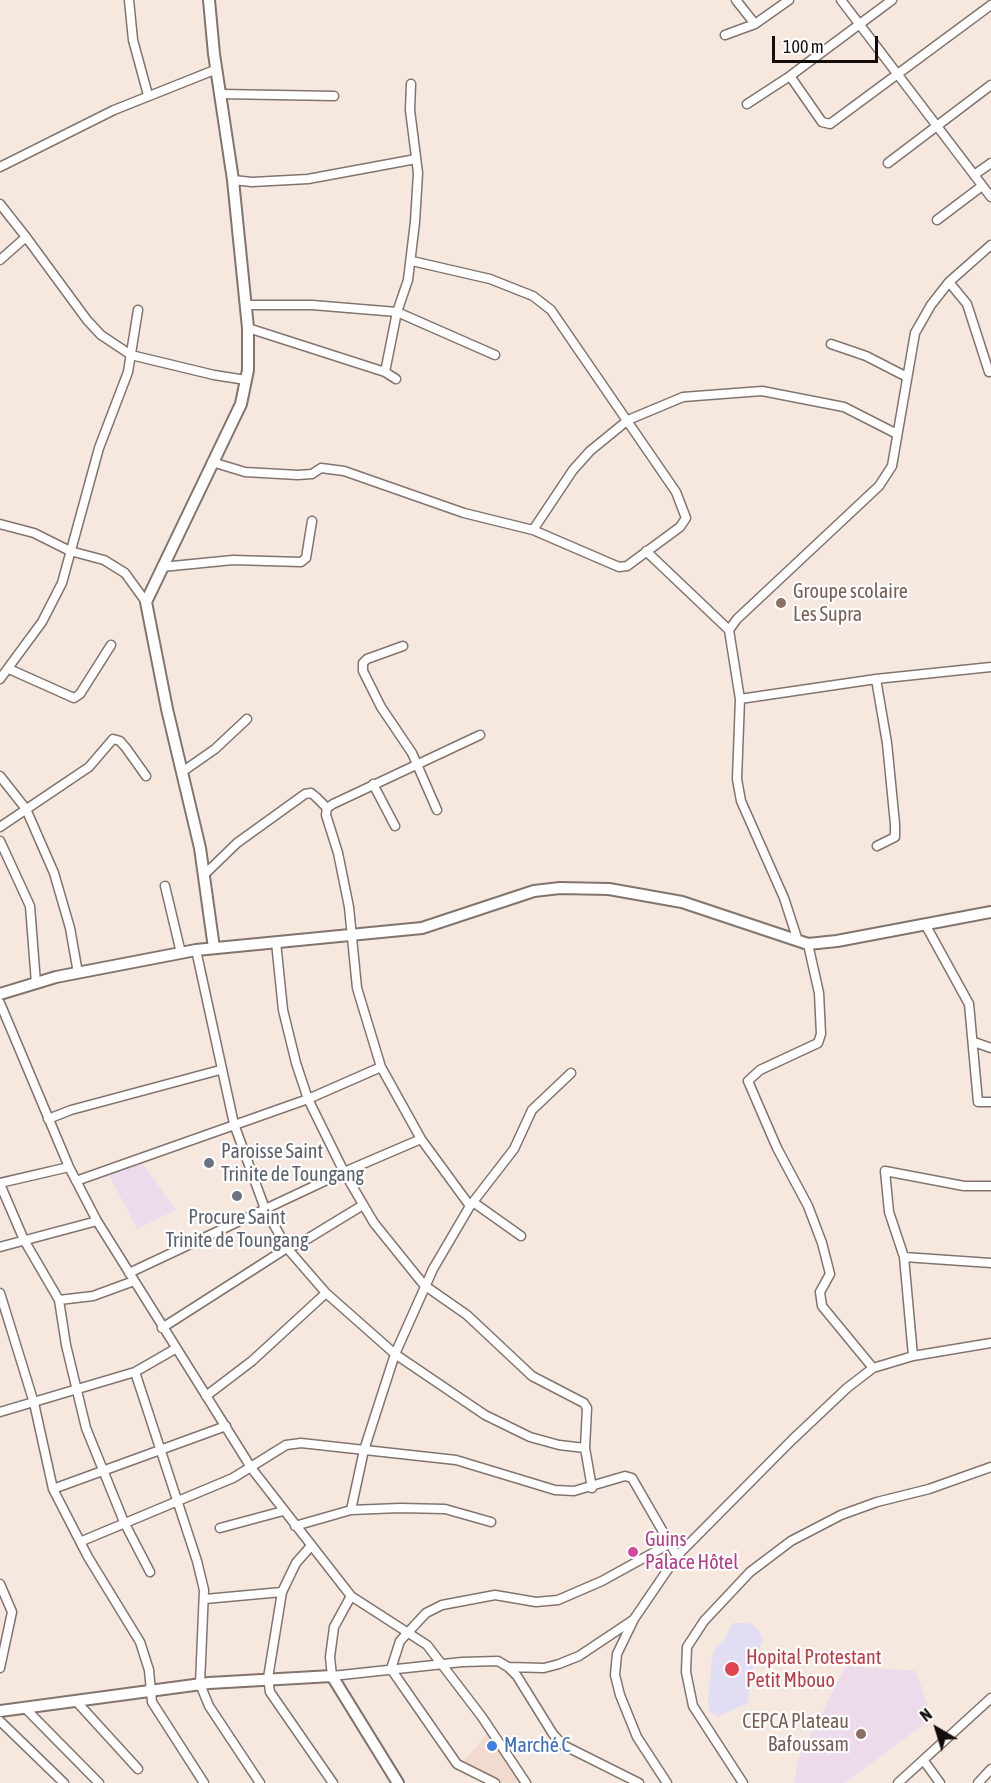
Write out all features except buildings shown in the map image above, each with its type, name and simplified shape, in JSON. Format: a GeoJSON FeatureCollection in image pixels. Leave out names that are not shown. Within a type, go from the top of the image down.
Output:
{"type":"FeatureCollection","features":[{"type":"Feature","properties":{"kind":"street"},"geometry":{"type":"LineString","coordinates":[[129,0],[133,40],[148,95]]}},
{"type":"Feature","properties":{"kind":"street"},"geometry":{"type":"LineString","coordinates":[[209,0],[233,180],[248,328],[246,380],[241,404],[146,602],[146,615],[205,874],[214,948]]}},
{"type":"Feature","properties":{"kind":"street"},"geometry":{"type":"LineString","coordinates":[[736,0],[754,24]]}},
{"type":"Feature","properties":{"kind":"street"},"geometry":{"type":"LineString","coordinates":[[725,35],[754,24],[789,0]]}},
{"type":"Feature","properties":{"kind":"street"},"geometry":{"type":"LineString","coordinates":[[841,0],[991,197]]}},
{"type":"Feature","properties":{"kind":"street"},"geometry":{"type":"LineString","coordinates":[[747,104],[790,76],[892,0]]}},
{"type":"Feature","properties":{"kind":"street"},"geometry":{"type":"LineString","coordinates":[[790,76],[822,122],[830,124],[991,5]]}},
{"type":"Feature","properties":{"kind":"street"},"geometry":{"type":"LineString","coordinates":[[0,167],[58,136],[148,95],[217,69]]}},
{"type":"Feature","properties":{"kind":"street"},"geometry":{"type":"LineString","coordinates":[[385,372],[397,312],[404,298],[412,261],[418,186],[410,110],[411,84]]}},
{"type":"Feature","properties":{"kind":"street"},"geometry":{"type":"LineString","coordinates":[[888,163],[991,85]]}},
{"type":"Feature","properties":{"kind":"street"},"geometry":{"type":"LineString","coordinates":[[221,94],[334,96]]}},
{"type":"Feature","properties":{"kind":"street"},"geometry":{"type":"LineString","coordinates":[[233,180],[252,182],[308,179],[416,159]]}},
{"type":"Feature","properties":{"kind":"street"},"geometry":{"type":"LineString","coordinates":[[974,175],[991,163]]}},
{"type":"Feature","properties":{"kind":"street"},"geometry":{"type":"LineString","coordinates":[[937,220],[982,186]]}},
{"type":"Feature","properties":{"kind":"street"},"geometry":{"type":"LineString","coordinates":[[0,204],[87,320],[101,334],[131,355],[205,373],[246,380]]}},
{"type":"Feature","properties":{"kind":"street"},"geometry":{"type":"LineString","coordinates":[[0,260],[26,237]]}},
{"type":"Feature","properties":{"kind":"street"},"geometry":{"type":"LineString","coordinates":[[729,630],[737,619],[879,486],[892,466],[915,333],[931,305],[949,282],[991,245]]}},
{"type":"Feature","properties":{"kind":"street"},"geometry":{"type":"LineString","coordinates":[[212,462],[245,472],[298,476],[312,474],[321,468],[344,471],[442,506],[533,530],[619,567],[627,566],[680,527],[686,518],[676,492],[551,309],[533,296],[490,279],[412,261]]}},
{"type":"Feature","properties":{"kind":"street"},"geometry":{"type":"LineString","coordinates":[[949,282],[967,304],[989,372]]}},
{"type":"Feature","properties":{"kind":"street"},"geometry":{"type":"LineString","coordinates":[[245,305],[312,305],[397,312],[495,354]]}},
{"type":"Feature","properties":{"kind":"street"},"geometry":{"type":"LineString","coordinates":[[0,679],[42,622],[70,562],[70,552],[99,448],[128,372],[138,310]]}},
{"type":"Feature","properties":{"kind":"street"},"geometry":{"type":"LineString","coordinates":[[248,328],[385,372],[396,379]]}},
{"type":"Feature","properties":{"kind":"street"},"geometry":{"type":"LineString","coordinates":[[831,344],[907,376]]}},
{"type":"Feature","properties":{"kind":"street"},"geometry":{"type":"LineString","coordinates":[[533,530],[573,470],[590,451],[628,420],[683,397],[762,391],[844,407],[897,434]]}},
{"type":"Feature","properties":{"kind":"street"},"geometry":{"type":"LineString","coordinates":[[162,567],[233,561],[301,561],[306,558],[312,521]]}},
{"type":"Feature","properties":{"kind":"street"},"geometry":{"type":"LineString","coordinates":[[0,524],[34,533],[70,552],[104,560],[125,573],[146,602]]}},
{"type":"Feature","properties":{"kind":"street"},"geometry":{"type":"LineString","coordinates":[[646,551],[729,630],[740,699],[737,779],[741,801],[803,942],[819,993],[821,1034],[818,1043],[760,1070],[750,1076],[748,1081],[777,1148],[808,1206],[822,1243],[830,1274],[820,1292],[822,1306],[873,1368]]}},
{"type":"Feature","properties":{"kind":"street"},"geometry":{"type":"LineString","coordinates":[[9,669],[74,698],[80,694],[111,645]]}},
{"type":"Feature","properties":{"kind":"street"},"geometry":{"type":"LineString","coordinates":[[403,646],[367,659],[363,663],[363,671],[381,707],[417,763],[437,810]]}},
{"type":"Feature","properties":{"kind":"street"},"geometry":{"type":"LineString","coordinates":[[740,699],[876,679],[991,667]]}},
{"type":"Feature","properties":{"kind":"street"},"geometry":{"type":"LineString","coordinates":[[876,679],[887,743],[895,824],[895,837],[877,846]]}},
{"type":"Feature","properties":{"kind":"street"},"geometry":{"type":"LineString","coordinates":[[182,772],[215,748],[247,719]]}},
{"type":"Feature","properties":{"kind":"street"},"geometry":{"type":"LineString","coordinates":[[327,808],[417,763],[480,735]]}},
{"type":"Feature","properties":{"kind":"street"},"geometry":{"type":"LineString","coordinates":[[0,827],[89,767],[113,739],[120,741],[146,777]]}},
{"type":"Feature","properties":{"kind":"street"},"geometry":{"type":"LineString","coordinates":[[0,776],[26,809],[63,900],[78,973]]}},
{"type":"Feature","properties":{"kind":"street"},"geometry":{"type":"LineString","coordinates":[[373,784],[395,826]]}},
{"type":"Feature","properties":{"kind":"street"},"geometry":{"type":"LineString","coordinates":[[205,874],[237,843],[305,794],[311,793],[327,808]]}},
{"type":"Feature","properties":{"kind":"street"},"geometry":{"type":"LineString","coordinates":[[327,808],[326,815],[342,870],[357,987],[381,1067],[421,1139],[471,1204],[521,1236]]}},
{"type":"Feature","properties":{"kind":"street"},"geometry":{"type":"LineString","coordinates":[[0,840],[30,906],[36,983]]}},
{"type":"Feature","properties":{"kind":"street"},"geometry":{"type":"LineString","coordinates":[[165,886],[181,953]]}},
{"type":"Feature","properties":{"kind":"street"},"geometry":{"type":"LineString","coordinates":[[0,994],[78,973],[196,950],[422,928],[534,891],[560,888],[609,890],[682,902],[803,942],[991,912]]}},
{"type":"Feature","properties":{"kind":"street"},"geometry":{"type":"LineString","coordinates":[[925,924],[969,1004],[978,1102],[991,1102]]}},
{"type":"Feature","properties":{"kind":"street"},"geometry":{"type":"LineString","coordinates":[[276,942],[283,1010],[308,1099],[363,1205],[398,1255],[424,1285],[467,1315],[532,1376],[584,1403],[587,1408],[585,1448],[592,1488]]}},
{"type":"Feature","properties":{"kind":"street"},"geometry":{"type":"LineString","coordinates":[[196,950],[220,1070],[234,1124],[264,1209],[287,1248],[326,1293],[395,1354],[485,1415],[521,1433],[559,1445],[585,1448]]}},
{"type":"Feature","properties":{"kind":"street"},"geometry":{"type":"LineString","coordinates":[[0,1003],[69,1167],[97,1221],[252,1469],[351,1596],[427,1645],[445,1665],[526,1783]]}},
{"type":"Feature","properties":{"kind":"street"},"geometry":{"type":"LineString","coordinates":[[974,1042],[991,1048]]}},
{"type":"Feature","properties":{"kind":"street"},"geometry":{"type":"LineString","coordinates":[[76,1181],[308,1099],[381,1067]]}},
{"type":"Feature","properties":{"kind":"street"},"geometry":{"type":"LineString","coordinates":[[48,1119],[71,1110],[220,1070]]}},
{"type":"Feature","properties":{"kind":"street"},"geometry":{"type":"LineString","coordinates":[[351,1510],[364,1450],[395,1354],[424,1285],[471,1204],[514,1149],[532,1110],[571,1073]]}},
{"type":"Feature","properties":{"kind":"street"},"geometry":{"type":"LineString","coordinates":[[59,1300],[93,1296],[264,1209],[421,1139]]}},
{"type":"Feature","properties":{"kind":"street"},"geometry":{"type":"LineString","coordinates":[[69,1167],[0,1183],[24,1240],[59,1300],[76,1390],[86,1428],[124,1522],[150,1572]]}},
{"type":"Feature","properties":{"kind":"street"},"geometry":{"type":"LineString","coordinates":[[913,1356],[904,1257],[889,1212],[885,1171],[964,1186],[991,1186]]}},
{"type":"Feature","properties":{"kind":"street"},"geometry":{"type":"LineString","coordinates":[[162,1328],[287,1248],[299,1244],[363,1205]]}},
{"type":"Feature","properties":{"kind":"street"},"geometry":{"type":"LineString","coordinates":[[0,1247],[97,1221]]}},
{"type":"Feature","properties":{"kind":"street"},"geometry":{"type":"LineString","coordinates":[[904,1257],[991,1263]]}},
{"type":"Feature","properties":{"kind":"street"},"geometry":{"type":"LineString","coordinates":[[0,1293],[34,1403],[54,1489],[88,1557],[140,1642],[149,1670],[149,1692],[167,1727],[204,1783]]}},
{"type":"Feature","properties":{"kind":"street"},"geometry":{"type":"LineString","coordinates":[[206,1396],[268,1348],[326,1293]]}},
{"type":"Feature","properties":{"kind":"street"},"geometry":{"type":"LineString","coordinates":[[667,1783],[637,1737],[620,1695],[615,1675],[617,1654],[634,1619],[677,1556],[800,1432],[847,1388],[873,1368],[913,1356],[991,1343]]}},
{"type":"Feature","properties":{"kind":"street"},"geometry":{"type":"LineString","coordinates":[[0,1412],[135,1372],[176,1349]]}},
{"type":"Feature","properties":{"kind":"street"},"geometry":{"type":"LineString","coordinates":[[135,1372],[197,1561],[205,1599],[200,1684],[209,1706],[260,1783]]}},
{"type":"Feature","properties":{"kind":"street"},"geometry":{"type":"LineString","coordinates":[[54,1489],[226,1426]]}},
{"type":"Feature","properties":{"kind":"street"},"geometry":{"type":"LineString","coordinates":[[82,1541],[124,1522],[208,1490],[252,1469],[286,1445],[302,1443],[456,1460],[555,1490],[574,1491],[592,1488],[625,1476],[632,1478],[677,1556]]}},
{"type":"Feature","properties":{"kind":"street"},"geometry":{"type":"LineString","coordinates":[[743,1783],[693,1706],[686,1672],[687,1647],[704,1621],[750,1572],[791,1541],[841,1515],[991,1467]]}},
{"type":"Feature","properties":{"kind":"street"},"geometry":{"type":"LineString","coordinates":[[295,1526],[351,1510],[444,1509],[491,1522]]}},
{"type":"Feature","properties":{"kind":"street"},"geometry":{"type":"LineString","coordinates":[[220,1528],[283,1511]]}},
{"type":"Feature","properties":{"kind":"street"},"geometry":{"type":"LineString","coordinates":[[495,1783],[458,1764],[391,1669],[396,1649],[426,1613],[442,1605],[495,1595],[536,1602],[558,1600],[602,1581],[669,1544]]}},
{"type":"Feature","properties":{"kind":"street"},"geometry":{"type":"LineString","coordinates":[[311,1546],[296,1563],[282,1592],[268,1678],[270,1692],[333,1783]]}},
{"type":"Feature","properties":{"kind":"street"},"geometry":{"type":"LineString","coordinates":[[0,1584],[12,1612],[0,1664]]}},
{"type":"Feature","properties":{"kind":"street"},"geometry":{"type":"LineString","coordinates":[[205,1599],[282,1592]]}},
{"type":"Feature","properties":{"kind":"street"},"geometry":{"type":"LineString","coordinates":[[351,1596],[334,1627],[330,1658],[332,1676],[398,1783]]}},
{"type":"Feature","properties":{"kind":"street"},"geometry":{"type":"LineString","coordinates":[[508,1667],[544,1668],[559,1664],[579,1656],[634,1619]]}},
{"type":"Feature","properties":{"kind":"street"},"geometry":{"type":"LineString","coordinates":[[0,1711],[200,1684],[268,1678],[332,1676],[485,1660],[498,1661],[508,1667],[553,1734],[564,1745],[639,1783]]}},
{"type":"Feature","properties":{"kind":"street"},"geometry":{"type":"LineString","coordinates":[[898,1783],[991,1698]]}},
{"type":"Feature","properties":{"kind":"street"},"geometry":{"type":"LineString","coordinates":[[76,1701],[138,1768]]}},
{"type":"Feature","properties":{"kind":"street"},"geometry":{"type":"LineString","coordinates":[[24,1707],[99,1783]]}},
{"type":"Feature","properties":{"kind":"street"},"geometry":{"type":"LineString","coordinates":[[0,1721],[64,1783]]}},
{"type":"Feature","properties":{"kind":"street"},"geometry":{"type":"LineString","coordinates":[[924,1761],[940,1783]]}},
{"type":"Feature","properties":{"kind":"street"},"geometry":{"type":"LineString","coordinates":[[978,1783],[991,1769]]}},
{"type":"Feature","properties":{"kind":"shaded area"},"geometry":{"type":"Polygon","coordinates":[[[141,1161],[176,1210],[137,1229],[108,1173],[141,1161]]]}},
{"type":"Feature","properties":{"kind":"shaded area","name":"Hopital Protestant Petit Mbouo"},"geometry":{"type":"Polygon","coordinates":[[[733,1623],[748,1623],[758,1629],[763,1640],[754,1661],[748,1703],[717,1717],[710,1712],[708,1699],[712,1658],[716,1647],[723,1642],[733,1623]]]}},
{"type":"Feature","properties":{"kind":"shaded area","name":"CEPCA Plateau Bafoussam"},"geometry":{"type":"Polygon","coordinates":[[[846,1666],[916,1671],[932,1718],[845,1783],[794,1783],[798,1759],[846,1666]]]}},
{"type":"Feature","properties":{"kind":"shaded area","name":"Marché C"},"geometry":{"type":"Polygon","coordinates":[[[493,1726],[533,1783],[501,1783],[461,1765],[493,1726]]]}},
{"type":"Feature","properties":{"kind":"place","name":"Groupe scolaire Les Supra"},"geometry":{"type":"Point","coordinates":[781,603]}},
{"type":"Feature","properties":{"kind":"place","name":"Paroisse Saint Trinite de Toungang"},"geometry":{"type":"Point","coordinates":[209,1163]}},
{"type":"Feature","properties":{"kind":"place","name":"Procure Saint Trinite de Toungang"},"geometry":{"type":"Point","coordinates":[237,1196]}},
{"type":"Feature","properties":{"kind":"place","name":"Guins Palace Hôtel"},"geometry":{"type":"Point","coordinates":[633,1552]}},
{"type":"Feature","properties":{"kind":"place","name":"Hopital Protestant Petit Mbouo"},"geometry":{"type":"Point","coordinates":[732,1669]}},
{"type":"Feature","properties":{"kind":"place","name":"CEPCA Plateau Bafoussam"},"geometry":{"type":"Point","coordinates":[861,1734]}},
{"type":"Feature","properties":{"kind":"place","name":"Marché C"},"geometry":{"type":"Point","coordinates":[492,1746]}}]}
